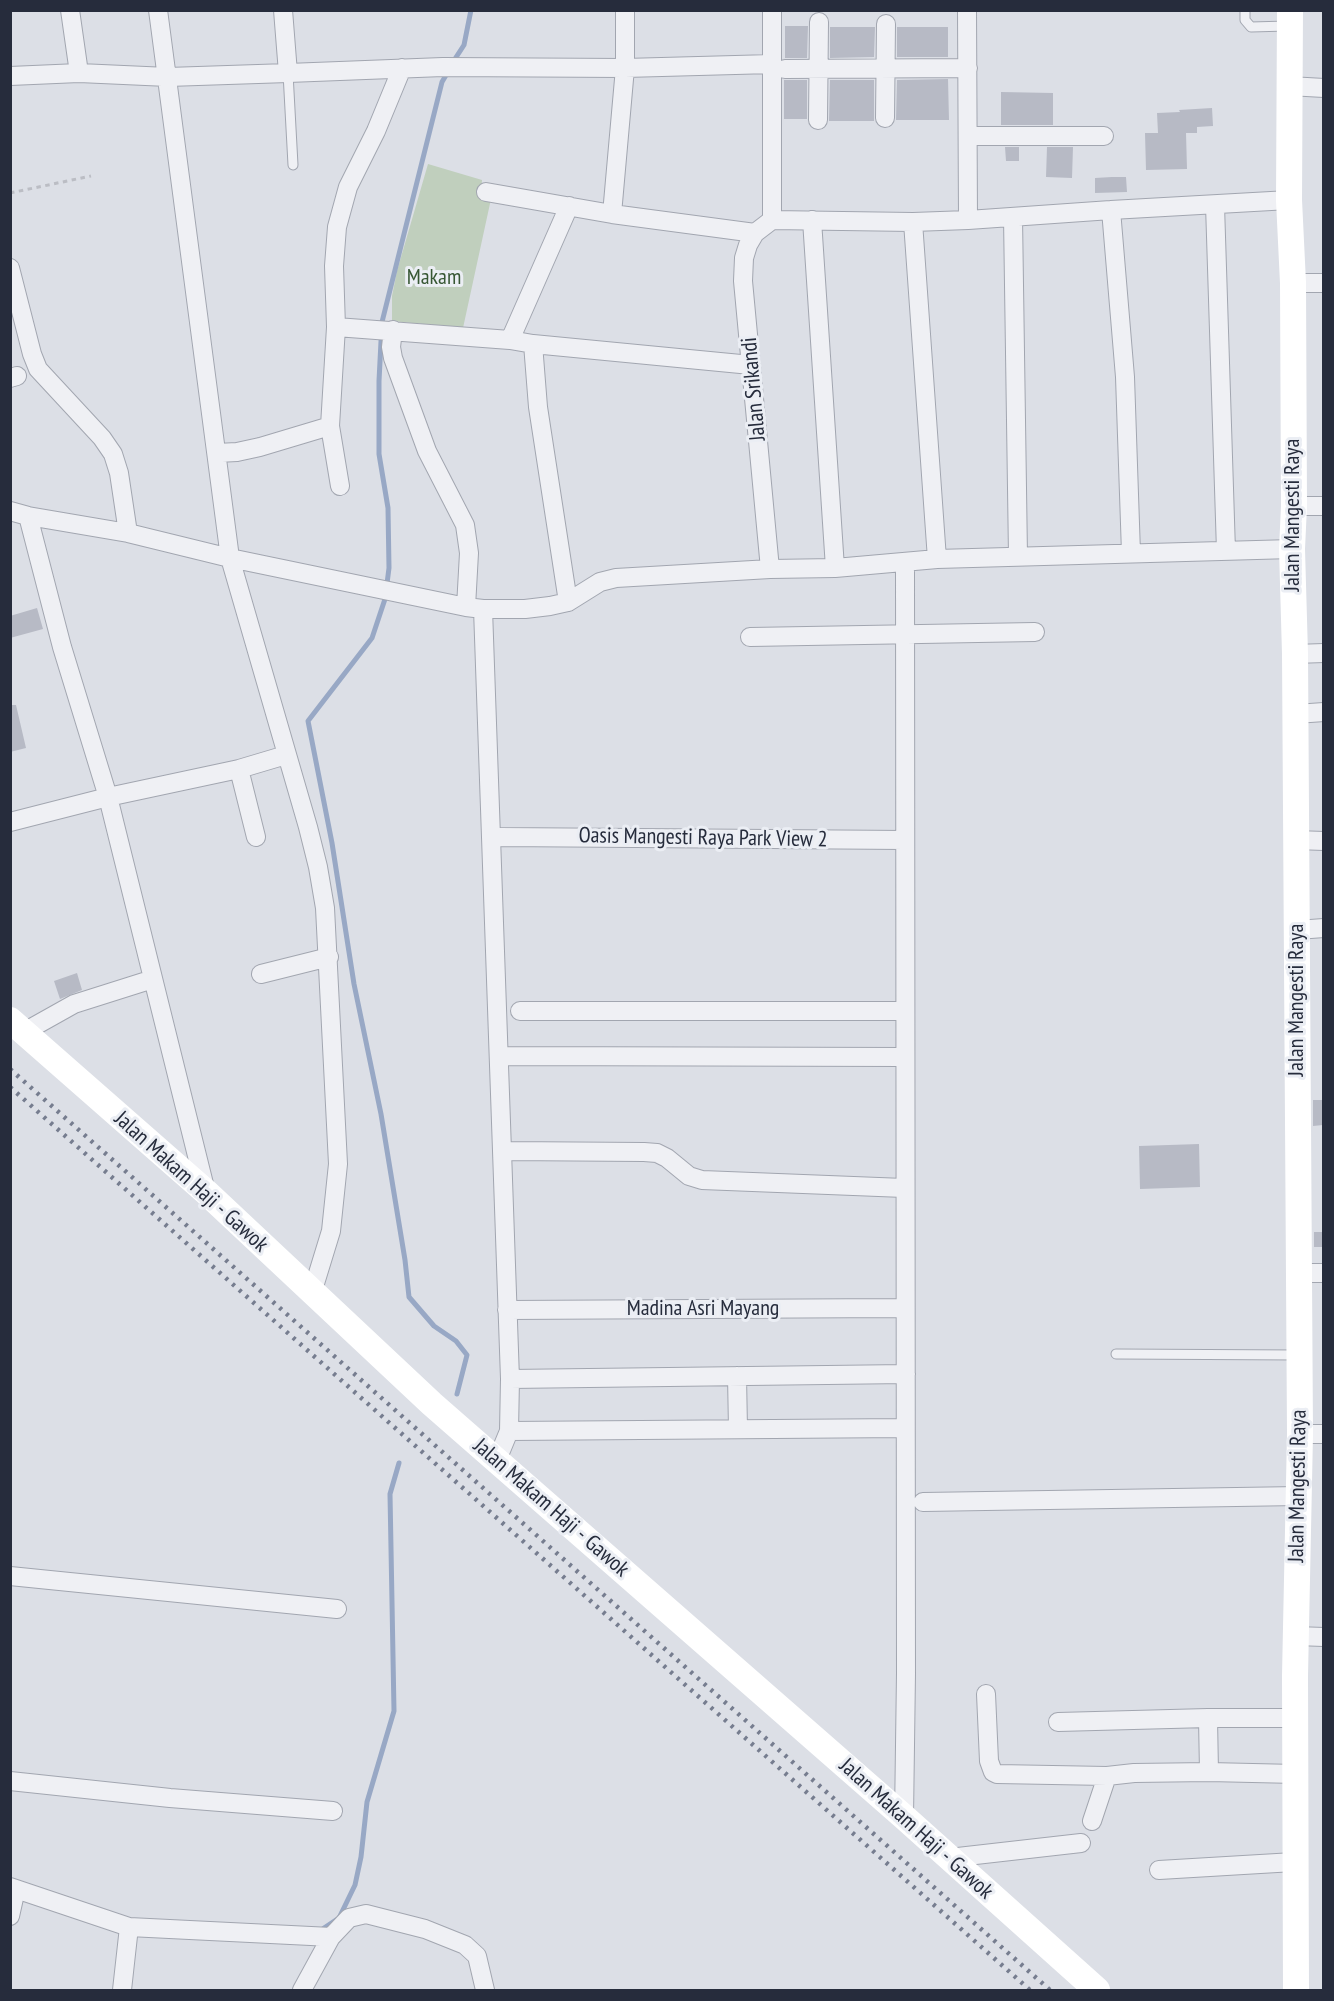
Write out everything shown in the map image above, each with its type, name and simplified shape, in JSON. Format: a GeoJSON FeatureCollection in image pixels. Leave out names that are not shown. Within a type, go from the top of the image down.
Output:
{"type":"FeatureCollection","features":[{"type":"Feature","properties":{"kind":"street"},"geometry":{"type":"LineString","coordinates":[[70,10],[79,73]]}},
{"type":"Feature","properties":{"kind":"street"},"geometry":{"type":"LineString","coordinates":[[158,10],[230,558],[318,867],[325,908],[338,1164],[331,1231],[312,1293]]}},
{"type":"Feature","properties":{"kind":"street"},"geometry":{"type":"LineString","coordinates":[[283,10],[288,73]]}},
{"type":"Feature","properties":{"kind":"street"},"geometry":{"type":"LineString","coordinates":[[612,214],[625,68],[625,10]]}},
{"type":"Feature","properties":{"kind":"street"},"geometry":{"type":"LineString","coordinates":[[772,10],[778,66],[772,220]]}},
{"type":"Feature","properties":{"kind":"street"},"geometry":{"type":"LineString","coordinates":[[967,10],[968,220]]}},
{"type":"Feature","properties":{"kind":"street","name":"Jalan Mangesti Raya"},"geometry":{"type":"LineString","coordinates":[[1290,18],[1289,200],[1293,283],[1294,506],[1292,549],[1296,714],[1297,930],[1311,1273],[1298,1355],[1312,1434],[1299,1496],[1294,1862],[1296,1990]]}},
{"type":"Feature","properties":{"kind":"street"},"geometry":{"type":"LineString","coordinates":[[818,120],[819,22]]}},
{"type":"Feature","properties":{"kind":"street"},"geometry":{"type":"LineString","coordinates":[[885,118],[886,24]]}},
{"type":"Feature","properties":{"kind":"street"},"geometry":{"type":"LineString","coordinates":[[10,76],[79,73],[168,77],[442,67],[968,68]]}},
{"type":"Feature","properties":{"kind":"street"},"geometry":{"type":"LineString","coordinates":[[340,486],[330,426],[336,327],[334,257],[341,211],[348,186],[376,131],[402,68]]}},
{"type":"Feature","properties":{"kind":"street"},"geometry":{"type":"LineString","coordinates":[[1289,86],[1323,88]]}},
{"type":"Feature","properties":{"kind":"street"},"geometry":{"type":"LineString","coordinates":[[968,136],[1104,136]]}},
{"type":"Feature","properties":{"kind":"street"},"geometry":{"type":"LineString","coordinates":[[486,192],[612,214],[754,233],[772,220],[913,222],[968,220],[1289,200]]}},
{"type":"Feature","properties":{"kind":"street"},"geometry":{"type":"LineString","coordinates":[[1215,205],[1226,551]]}},
{"type":"Feature","properties":{"kind":"street"},"geometry":{"type":"LineString","coordinates":[[510,340],[569,206]]}},
{"type":"Feature","properties":{"kind":"street"},"geometry":{"type":"LineString","coordinates":[[1111,210],[1125,377],[1131,553]]}},
{"type":"Feature","properties":{"kind":"street"},"geometry":{"type":"LineString","coordinates":[[1013,217],[1018,556]]}},
{"type":"Feature","properties":{"kind":"street"},"geometry":{"type":"LineString","coordinates":[[812,220],[836,568]]}},
{"type":"Feature","properties":{"kind":"street"},"geometry":{"type":"LineString","coordinates":[[913,222],[937,560]]}},
{"type":"Feature","properties":{"kind":"street","name":"Jalan Srikandi"},"geometry":{"type":"LineString","coordinates":[[754,233],[744,258],[743,281],[770,569]]}},
{"type":"Feature","properties":{"kind":"street"},"geometry":{"type":"LineString","coordinates":[[10,268],[18,328],[38,369],[102,438],[113,454],[119,472],[128,533]]}},
{"type":"Feature","properties":{"kind":"street"},"geometry":{"type":"LineString","coordinates":[[1293,283],[1323,283]]}},
{"type":"Feature","properties":{"kind":"street"},"geometry":{"type":"LineString","coordinates":[[336,327],[510,340],[751,365]]}},
{"type":"Feature","properties":{"kind":"street"},"geometry":{"type":"LineString","coordinates":[[386,330],[393,358],[427,451],[465,525],[475,608],[499,1056],[510,1379],[509,1431],[497,1460]]}},
{"type":"Feature","properties":{"kind":"street"},"geometry":{"type":"LineString","coordinates":[[533,344],[538,406],[568,602]]}},
{"type":"Feature","properties":{"kind":"street"},"geometry":{"type":"LineString","coordinates":[[217,453],[260,447],[330,426]]}},
{"type":"Feature","properties":{"kind":"street"},"geometry":{"type":"LineString","coordinates":[[1294,506],[1323,506]]}},
{"type":"Feature","properties":{"kind":"street"},"geometry":{"type":"LineString","coordinates":[[206,1192],[108,797],[19,513],[128,533],[230,558],[475,608],[525,609],[568,602],[594,585],[609,579],[1018,556],[1292,549]]}},
{"type":"Feature","properties":{"kind":"street"},"geometry":{"type":"LineString","coordinates":[[904,1817],[906,1673],[905,563]]}},
{"type":"Feature","properties":{"kind":"street"},"geometry":{"type":"LineString","coordinates":[[750,637],[1035,632]]}},
{"type":"Feature","properties":{"kind":"street"},"geometry":{"type":"LineString","coordinates":[[1295,654],[1323,652]]}},
{"type":"Feature","properties":{"kind":"street"},"geometry":{"type":"LineString","coordinates":[[1296,714],[1323,712]]}},
{"type":"Feature","properties":{"kind":"street"},"geometry":{"type":"LineString","coordinates":[[10,822],[108,797],[239,769],[286,755]]}},
{"type":"Feature","properties":{"kind":"street"},"geometry":{"type":"LineString","coordinates":[[239,769],[256,837]]}},
{"type":"Feature","properties":{"kind":"street","name":"Oasis Mangesti Raya Park View 2"},"geometry":{"type":"LineString","coordinates":[[500,837],[905,840]]}},
{"type":"Feature","properties":{"kind":"street"},"geometry":{"type":"LineString","coordinates":[[1296,840],[1323,841]]}},
{"type":"Feature","properties":{"kind":"street"},"geometry":{"type":"LineString","coordinates":[[1297,930],[1323,928]]}},
{"type":"Feature","properties":{"kind":"street"},"geometry":{"type":"LineString","coordinates":[[261,974],[329,957]]}},
{"type":"Feature","properties":{"kind":"street"},"geometry":{"type":"LineString","coordinates":[[17,1026],[74,1004],[153,979]]}},
{"type":"Feature","properties":{"kind":"street"},"geometry":{"type":"LineString","coordinates":[[520,1011],[905,1011]]}},
{"type":"Feature","properties":{"kind":"street","name":"Jalan Makam Haji - Gawok"},"geometry":{"type":"LineString","coordinates":[[17,1026],[206,1192],[453,1423],[904,1817],[1097,1990]]}},
{"type":"Feature","properties":{"kind":"street"},"geometry":{"type":"LineString","coordinates":[[499,1056],[904,1057]]}},
{"type":"Feature","properties":{"kind":"street"},"geometry":{"type":"LineString","coordinates":[[506,1150],[650,1153],[667,1158],[689,1176],[702,1180],[904,1188]]}},
{"type":"Feature","properties":{"kind":"street","name":"Madina Asri Mayang"},"geometry":{"type":"LineString","coordinates":[[507,1310],[898,1308]]}},
{"type":"Feature","properties":{"kind":"street"},"geometry":{"type":"LineString","coordinates":[[510,1379],[906,1374]]}},
{"type":"Feature","properties":{"kind":"street"},"geometry":{"type":"LineString","coordinates":[[736,1376],[738,1429]]}},
{"type":"Feature","properties":{"kind":"street"},"geometry":{"type":"LineString","coordinates":[[509,1431],[905,1428]]}},
{"type":"Feature","properties":{"kind":"street"},"geometry":{"type":"LineString","coordinates":[[923,1502],[1299,1496]]}},
{"type":"Feature","properties":{"kind":"street"},"geometry":{"type":"LineString","coordinates":[[10,1576],[337,1609]]}},
{"type":"Feature","properties":{"kind":"street"},"geometry":{"type":"LineString","coordinates":[[1296,1636],[1323,1637]]}},
{"type":"Feature","properties":{"kind":"street"},"geometry":{"type":"LineString","coordinates":[[986,1694],[989,1761],[993,1772],[1107,1776],[1134,1773],[1209,1772],[1296,1774]]}},
{"type":"Feature","properties":{"kind":"street"},"geometry":{"type":"LineString","coordinates":[[1208,1718],[1209,1772]]}},
{"type":"Feature","properties":{"kind":"street"},"geometry":{"type":"LineString","coordinates":[[1058,1722],[1296,1718]]}},
{"type":"Feature","properties":{"kind":"street"},"geometry":{"type":"LineString","coordinates":[[1092,1821],[1107,1776]]}},
{"type":"Feature","properties":{"kind":"street"},"geometry":{"type":"LineString","coordinates":[[10,1781],[170,1798],[333,1811]]}},
{"type":"Feature","properties":{"kind":"street"},"geometry":{"type":"LineString","coordinates":[[949,1858],[1081,1843]]}},
{"type":"Feature","properties":{"kind":"street"},"geometry":{"type":"LineString","coordinates":[[1160,1870],[1294,1862]]}},
{"type":"Feature","properties":{"kind":"street"},"geometry":{"type":"LineString","coordinates":[[10,1916],[13,1888],[129,1927],[323,1937]]}},
{"type":"Feature","properties":{"kind":"street"},"geometry":{"type":"LineString","coordinates":[[302,1990],[323,1937],[350,1918],[359,1915],[372,1915],[425,1929],[465,1945],[473,1951],[481,1969],[484,1990]]}},
{"type":"Feature","properties":{"kind":"street"},"geometry":{"type":"LineString","coordinates":[[122,1990],[129,1927]]}},
{"type":"Feature","properties":{"kind":"lane"},"geometry":{"type":"LineString","coordinates":[[1245,10],[1245,20],[1251,27],[1290,18]]}},
{"type":"Feature","properties":{"kind":"lane"},"geometry":{"type":"LineString","coordinates":[[288,73],[293,165]]}},
{"type":"Feature","properties":{"kind":"lane"},"geometry":{"type":"LineString","coordinates":[[1116,1354],[1298,1355]]}},
{"type":"Feature","properties":{"kind":"path"},"geometry":{"type":"LineString","coordinates":[[10,193],[91,176]]}},
{"type":"Feature","properties":{"kind":"green space","name":"Makam"},"geometry":{"type":"Polygon","coordinates":[[[428,164],[482,180],[481,196],[491,199],[463,328],[392,321],[392,296],[397,271],[428,164]]]}},
{"type":"Feature","properties":{"kind":"building"},"geometry":{"type":"Polygon","coordinates":[[[785,26],[808,26],[807,58],[785,58],[785,26]]]}},
{"type":"Feature","properties":{"kind":"building"},"geometry":{"type":"Polygon","coordinates":[[[830,27],[875,27],[874,57],[830,58],[830,27]]]}},
{"type":"Feature","properties":{"kind":"building"},"geometry":{"type":"Polygon","coordinates":[[[897,27],[948,27],[948,57],[897,57],[897,27]]]}},
{"type":"Feature","properties":{"kind":"building"},"geometry":{"type":"Polygon","coordinates":[[[948,79],[949,120],[896,120],[897,80],[948,79]]]}},
{"type":"Feature","properties":{"kind":"building"},"geometry":{"type":"Polygon","coordinates":[[[784,80],[807,80],[807,119],[784,119],[784,80]]]}},
{"type":"Feature","properties":{"kind":"building"},"geometry":{"type":"Polygon","coordinates":[[[830,80],[874,80],[874,121],[829,121],[830,80]]]}},
{"type":"Feature","properties":{"kind":"building"},"geometry":{"type":"Polygon","coordinates":[[[1001,92],[1053,93],[1053,125],[1001,125],[1001,92]]]}},
{"type":"Feature","properties":{"kind":"building"},"geometry":{"type":"Polygon","coordinates":[[[1212,108],[1213,126],[1197,127],[1197,133],[1186,133],[1187,169],[1146,170],[1145,133],[1158,133],[1157,113],[1212,108]]]}},
{"type":"Feature","properties":{"kind":"building"},"geometry":{"type":"Polygon","coordinates":[[[1005,147],[1019,147],[1019,161],[1006,161],[1005,147]]]}},
{"type":"Feature","properties":{"kind":"building"},"geometry":{"type":"Polygon","coordinates":[[[1047,147],[1073,147],[1072,178],[1046,177],[1047,147]]]}},
{"type":"Feature","properties":{"kind":"building"},"geometry":{"type":"Polygon","coordinates":[[[1126,177],[1127,192],[1095,193],[1095,178],[1126,177]]]}},
{"type":"Feature","properties":{"kind":"building"},"geometry":{"type":"Polygon","coordinates":[[[37,608],[43,629],[10,638],[10,616],[37,608]]]}},
{"type":"Feature","properties":{"kind":"building"},"geometry":{"type":"Polygon","coordinates":[[[10,705],[16,705],[26,748],[10,752],[10,705]]]}},
{"type":"Feature","properties":{"kind":"building"},"geometry":{"type":"Polygon","coordinates":[[[77,973],[82,990],[60,999],[54,981],[77,973]]]}},
{"type":"Feature","properties":{"kind":"building"},"geometry":{"type":"Polygon","coordinates":[[[1313,1100],[1323,1100],[1323,1125],[1313,1126],[1313,1100]]]}},
{"type":"Feature","properties":{"kind":"building"},"geometry":{"type":"Polygon","coordinates":[[[1199,1144],[1200,1187],[1140,1189],[1139,1146],[1199,1144]]]}},
{"type":"Feature","properties":{"kind":"building"},"geometry":{"type":"Polygon","coordinates":[[[1314,1232],[1323,1232],[1323,1247],[1314,1247],[1314,1232]]]}},
{"type":"Feature","properties":{"kind":"waterway"},"geometry":{"type":"LineString","coordinates":[[453,62],[464,45],[471,10]]}},
{"type":"Feature","properties":{"kind":"waterway"},"geometry":{"type":"LineString","coordinates":[[449,70],[442,82],[382,322],[379,454],[388,508],[389,568],[385,599],[372,638],[308,721],[332,843],[354,984],[381,1114],[409,1297],[434,1326],[456,1341],[467,1355],[457,1394]]}},
{"type":"Feature","properties":{"kind":"waterway"},"geometry":{"type":"LineString","coordinates":[[321,1930],[339,1918],[355,1885],[361,1857],[367,1802],[394,1711],[390,1494],[399,1463]]}},
{"type":"Feature","properties":{"kind":"railway"},"geometry":{"type":"LineString","coordinates":[[10,1069],[1050,1990]]}},
{"type":"Feature","properties":{"kind":"railway"},"geometry":{"type":"LineString","coordinates":[[10,1087],[1030,1990]]}}]}
